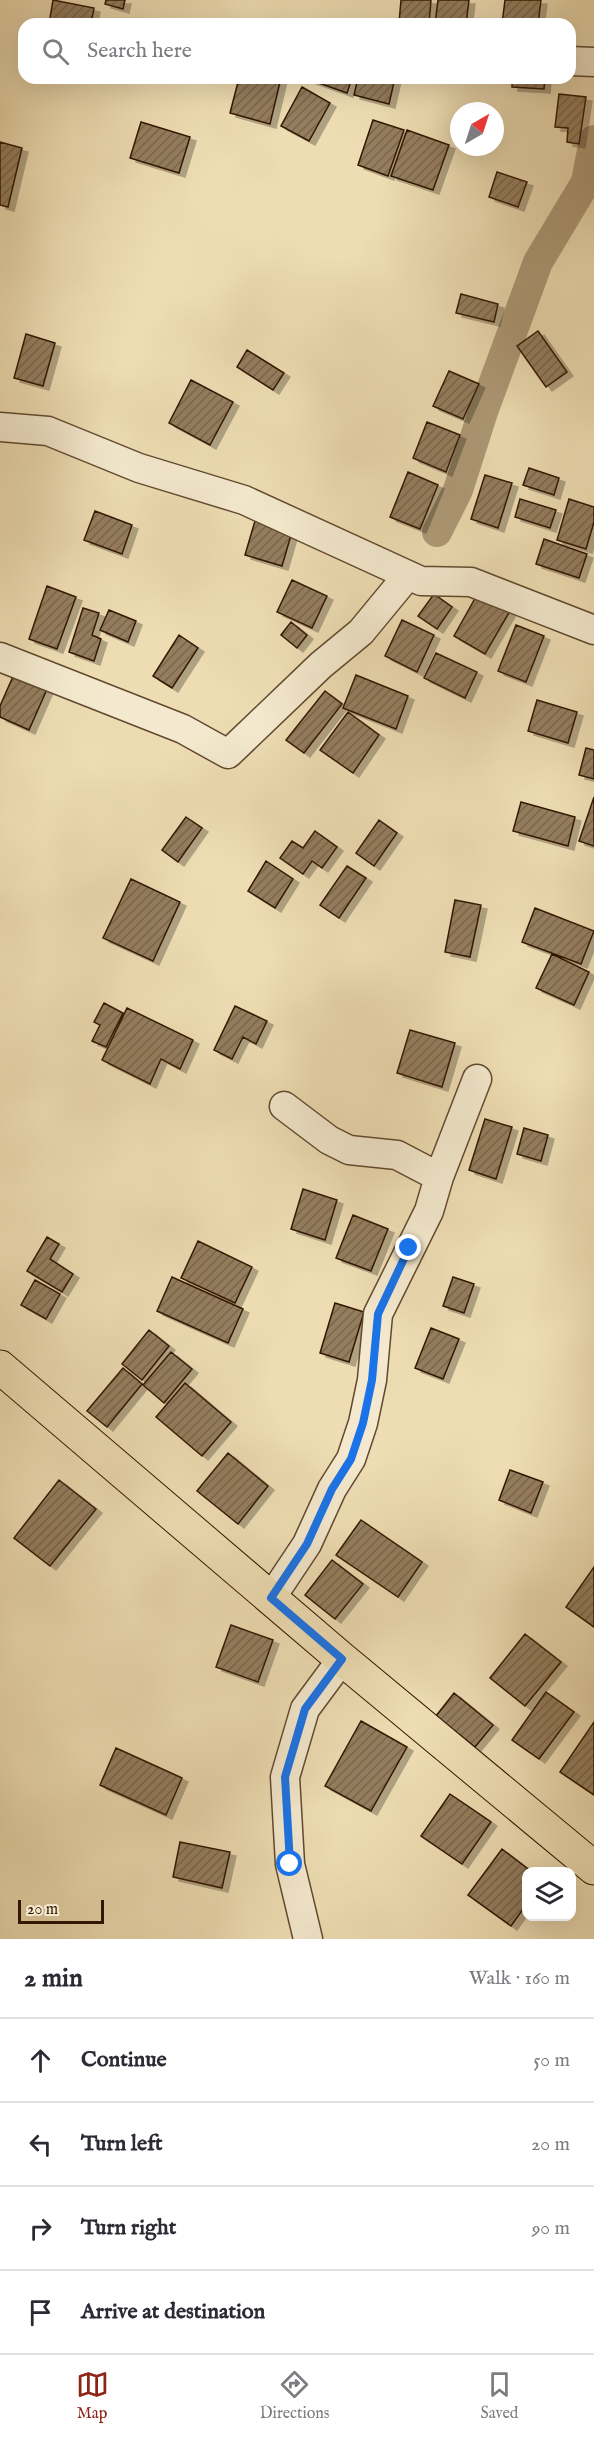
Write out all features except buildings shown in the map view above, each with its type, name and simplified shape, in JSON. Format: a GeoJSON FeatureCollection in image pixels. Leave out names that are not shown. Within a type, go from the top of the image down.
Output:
{"type":"FeatureCollection","features":[{"type":"Feature","properties":{"kind":"main road"},"geometry":{"type":"LineString","coordinates":[[0,1367],[342,1659],[594,1868]]}},
{"type":"Feature","properties":{"kind":"street"},"geometry":{"type":"LineString","coordinates":[[576,60],[594,62]]}},
{"type":"Feature","properties":{"kind":"street"},"geometry":{"type":"LineString","coordinates":[[0,427],[48,431],[139,468],[244,500],[422,581],[471,582],[594,630]]}},
{"type":"Feature","properties":{"kind":"street"},"geometry":{"type":"LineString","coordinates":[[0,657],[183,729],[228,754],[321,665],[360,632],[408,575]]}},
{"type":"Feature","properties":{"kind":"street"},"geometry":{"type":"LineString","coordinates":[[271,1598],[307,1544],[332,1489],[351,1459],[363,1423],[372,1380],[378,1314],[429,1211],[439,1177],[477,1079]]}},
{"type":"Feature","properties":{"kind":"street"},"geometry":{"type":"LineString","coordinates":[[284,1106],[329,1140],[350,1150],[397,1155],[439,1177]]}},
{"type":"Feature","properties":{"kind":"street"},"geometry":{"type":"LineString","coordinates":[[308,1939],[290,1864],[285,1777],[305,1709],[342,1659]]}},
{"type":"Feature","properties":{"kind":"waterway"},"geometry":{"type":"LineString","coordinates":[[437,532],[458,490],[484,409],[538,262],[586,182],[594,140]]}},
{"type":"Feature","properties":{"kind":"route"},"geometry":{"type":"LineString","coordinates":[[290,1864],[285,1777],[305,1709],[342,1659],[271,1598],[291,1572],[307,1544],[332,1489],[351,1459],[363,1423],[372,1380],[378,1314],[409,1248]]}}]}
